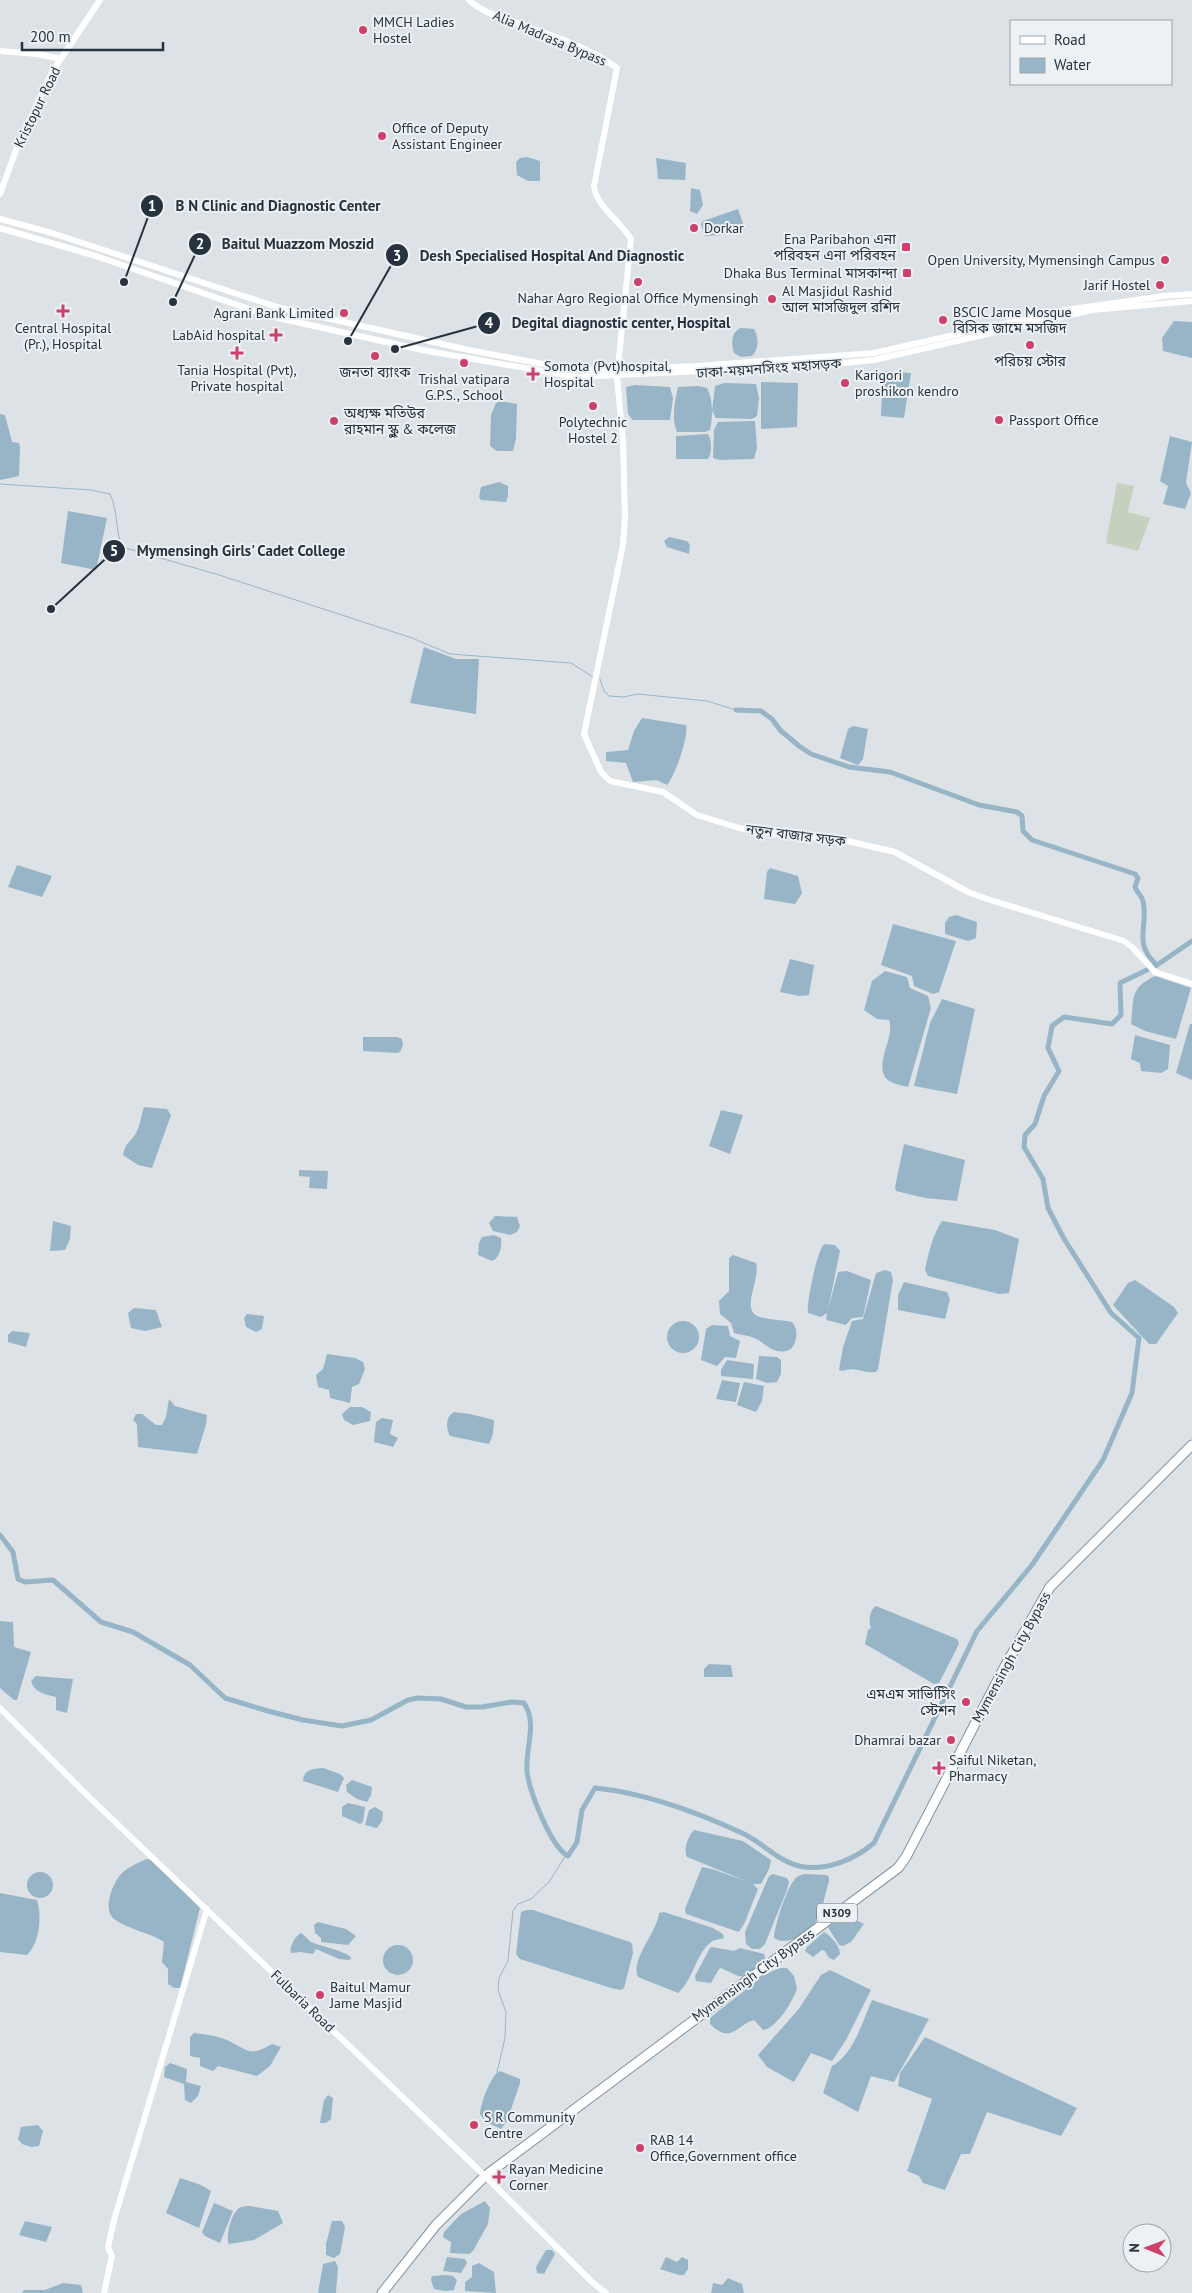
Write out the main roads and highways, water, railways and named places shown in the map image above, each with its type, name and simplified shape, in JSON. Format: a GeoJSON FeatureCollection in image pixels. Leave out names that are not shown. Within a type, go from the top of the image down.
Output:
{"type":"FeatureCollection","features":[{"type":"Feature","properties":{"kind":"highway","name":"Mymensingh City Bypass"},"geometry":{"type":"LineString","coordinates":[[382,2293],[436,2225],[485,2176],[898,1868],[906,1857],[999,1676],[1050,1587],[1192,1445]]}},
{"type":"Feature","properties":{"kind":"main road","name":"Kristopur Road"},"geometry":{"type":"LineString","coordinates":[[0,194],[19,142],[52,72],[100,0]]}},
{"type":"Feature","properties":{"kind":"main road","name":"Alia Madrasa Bypass"},"geometry":{"type":"LineString","coordinates":[[469,0],[498,18],[524,25],[604,59],[617,68],[594,186],[595,196],[623,227],[631,239],[618,369]]}},
{"type":"Feature","properties":{"kind":"main road"},"geometry":{"type":"LineString","coordinates":[[0,51],[37,54],[61,59]]}},
{"type":"Feature","properties":{"kind":"main road","name":"ঢাকা-ময়মনসিংহ মহাসড়ক"},"geometry":{"type":"LineString","coordinates":[[0,219],[52,233],[277,308],[549,366],[596,370],[874,353],[1065,310],[1192,294]]}},
{"type":"Feature","properties":{"kind":"main road","name":"ঢাকা-ময়মনসিংহ মহাসড়ক"},"geometry":{"type":"LineString","coordinates":[[0,228],[280,318],[422,350],[543,373],[576,377],[617,377],[824,365],[874,360],[1092,310],[1192,301]]}},
{"type":"Feature","properties":{"kind":"main road","name":"নতুন বাজার সড়ক"},"geometry":{"type":"LineString","coordinates":[[618,369],[617,377],[622,408],[623,441],[625,517],[623,545],[584,734],[600,772],[617,784],[663,792],[697,815],[713,821],[774,834],[843,840],[895,852],[968,892],[1017,910],[1088,928],[1124,941],[1155,972],[1192,984]]}},
{"type":"Feature","properties":{"kind":"main road","name":"Fulbaria Road"},"geometry":{"type":"LineString","coordinates":[[0,1708],[485,2176],[592,2282],[606,2293]]}},
{"type":"Feature","properties":{"kind":"main road"},"geometry":{"type":"LineString","coordinates":[[104,2293],[112,2256],[108,2247],[114,2220],[207,1909]]}},
{"type":"Feature","properties":{"kind":"water"},"geometry":{"type":"Polygon","coordinates":[[[527,157],[540,161],[540,181],[528,181],[517,175],[516,162],[520,158],[527,157]]]}},
{"type":"Feature","properties":{"kind":"water"},"geometry":{"type":"Polygon","coordinates":[[[656,158],[686,163],[685,180],[658,179],[656,158]]]}},
{"type":"Feature","properties":{"kind":"water"},"geometry":{"type":"Polygon","coordinates":[[[691,188],[700,190],[703,205],[697,214],[690,211],[691,188]]]}},
{"type":"Feature","properties":{"kind":"water"},"geometry":{"type":"Polygon","coordinates":[[[738,209],[745,229],[736,234],[705,236],[701,224],[703,221],[738,209]]]}},
{"type":"Feature","properties":{"kind":"water"},"geometry":{"type":"Polygon","coordinates":[[[1174,321],[1192,322],[1192,358],[1163,351],[1162,338],[1174,321]]]}},
{"type":"Feature","properties":{"kind":"water"},"geometry":{"type":"Polygon","coordinates":[[[741,328],[754,329],[756,332],[757,347],[752,356],[741,357],[734,353],[733,338],[735,332],[741,328]]]}},
{"type":"Feature","properties":{"kind":"water"},"geometry":{"type":"Polygon","coordinates":[[[883,371],[911,373],[904,418],[881,416],[883,371]]]}},
{"type":"Feature","properties":{"kind":"water"},"geometry":{"type":"Polygon","coordinates":[[[761,382],[798,383],[797,427],[761,429],[761,382]]]}},
{"type":"Feature","properties":{"kind":"water"},"geometry":{"type":"Polygon","coordinates":[[[725,383],[756,384],[759,398],[757,416],[752,419],[716,418],[712,411],[715,386],[725,383]]]}},
{"type":"Feature","properties":{"kind":"water"},"geometry":{"type":"Polygon","coordinates":[[[635,385],[670,387],[673,398],[670,420],[633,420],[628,414],[626,387],[635,385]]]}},
{"type":"Feature","properties":{"kind":"water"},"geometry":{"type":"Polygon","coordinates":[[[698,386],[707,388],[710,397],[712,420],[710,430],[705,432],[677,432],[674,415],[678,387],[698,386]]]}},
{"type":"Feature","properties":{"kind":"water"},"geometry":{"type":"Polygon","coordinates":[[[501,401],[517,404],[516,439],[513,451],[497,451],[490,446],[491,415],[496,403],[501,401]]]}},
{"type":"Feature","properties":{"kind":"water"},"geometry":{"type":"Polygon","coordinates":[[[0,414],[5,415],[12,442],[19,443],[20,447],[19,476],[0,480],[0,414]]]}},
{"type":"Feature","properties":{"kind":"water"},"geometry":{"type":"Polygon","coordinates":[[[755,421],[757,448],[754,459],[720,460],[713,458],[714,430],[718,422],[755,421]]]}},
{"type":"Feature","properties":{"kind":"water"},"geometry":{"type":"Polygon","coordinates":[[[708,434],[711,447],[708,459],[676,459],[676,436],[708,434]]]}},
{"type":"Feature","properties":{"kind":"water"},"geometry":{"type":"Polygon","coordinates":[[[1170,436],[1192,442],[1186,483],[1191,493],[1185,509],[1163,504],[1168,486],[1160,481],[1170,436]]]}},
{"type":"Feature","properties":{"kind":"water"},"geometry":{"type":"Polygon","coordinates":[[[499,482],[508,486],[506,502],[481,500],[479,497],[481,487],[499,482]]]}},
{"type":"Feature","properties":{"kind":"water"},"geometry":{"type":"Polygon","coordinates":[[[68,511],[107,518],[96,570],[61,563],[68,511]]]}},
{"type":"Feature","properties":{"kind":"water"},"geometry":{"type":"Polygon","coordinates":[[[669,537],[687,541],[690,545],[689,554],[667,547],[664,541],[669,537]]]}},
{"type":"Feature","properties":{"kind":"water"},"geometry":{"type":"Polygon","coordinates":[[[424,647],[456,659],[479,659],[476,714],[410,703],[424,647]]]}},
{"type":"Feature","properties":{"kind":"water"},"geometry":{"type":"Polygon","coordinates":[[[642,718],[686,725],[681,756],[667,785],[657,780],[633,782],[626,763],[606,761],[606,752],[628,750],[634,731],[642,718]]]}},
{"type":"Feature","properties":{"kind":"water"},"geometry":{"type":"Polygon","coordinates":[[[853,726],[868,729],[863,759],[858,765],[840,758],[848,729],[853,726]]]}},
{"type":"Feature","properties":{"kind":"water"},"geometry":{"type":"Polygon","coordinates":[[[17,865],[52,876],[42,897],[8,887],[17,865]]]}},
{"type":"Feature","properties":{"kind":"water"},"geometry":{"type":"Polygon","coordinates":[[[770,868],[798,876],[802,893],[795,904],[764,899],[767,872],[770,868]]]}},
{"type":"Feature","properties":{"kind":"water"},"geometry":{"type":"Polygon","coordinates":[[[956,915],[977,922],[976,938],[968,941],[945,934],[945,923],[949,917],[956,915]]]}},
{"type":"Feature","properties":{"kind":"water"},"geometry":{"type":"Polygon","coordinates":[[[893,924],[956,941],[939,992],[933,994],[914,986],[912,976],[881,965],[893,924]]]}},
{"type":"Feature","properties":{"kind":"water"},"geometry":{"type":"Polygon","coordinates":[[[790,959],[814,965],[809,995],[799,996],[780,992],[790,959]]]}},
{"type":"Feature","properties":{"kind":"water"},"geometry":{"type":"Polygon","coordinates":[[[885,971],[907,977],[910,988],[928,996],[931,1008],[908,1087],[889,1081],[884,1075],[882,1068],[889,1035],[889,1020],[877,1019],[864,1010],[872,981],[885,971]]]}},
{"type":"Feature","properties":{"kind":"water"},"geometry":{"type":"Polygon","coordinates":[[[1155,976],[1191,988],[1176,1039],[1145,1031],[1131,1024],[1133,1001],[1137,990],[1155,976]]]}},
{"type":"Feature","properties":{"kind":"water"},"geometry":{"type":"Polygon","coordinates":[[[942,999],[975,1009],[957,1094],[914,1086],[930,1023],[942,999]]]}},
{"type":"Feature","properties":{"kind":"water"},"geometry":{"type":"Polygon","coordinates":[[[1190,1024],[1192,1024],[1192,1080],[1176,1073],[1190,1024]]]}},
{"type":"Feature","properties":{"kind":"water"},"geometry":{"type":"Polygon","coordinates":[[[1135,1035],[1170,1045],[1168,1069],[1161,1073],[1141,1071],[1140,1063],[1131,1059],[1135,1035]]]}},
{"type":"Feature","properties":{"kind":"water"},"geometry":{"type":"Polygon","coordinates":[[[363,1037],[397,1037],[402,1039],[403,1045],[400,1052],[396,1053],[363,1051],[363,1037]]]}},
{"type":"Feature","properties":{"kind":"water"},"geometry":{"type":"Polygon","coordinates":[[[144,1107],[167,1109],[171,1115],[152,1168],[138,1165],[123,1155],[126,1146],[137,1132],[144,1107]]]}},
{"type":"Feature","properties":{"kind":"water"},"geometry":{"type":"Polygon","coordinates":[[[721,1110],[743,1115],[730,1154],[709,1146],[721,1110]]]}},
{"type":"Feature","properties":{"kind":"water"},"geometry":{"type":"Polygon","coordinates":[[[904,1144],[965,1160],[957,1201],[925,1198],[896,1191],[895,1187],[904,1144]]]}},
{"type":"Feature","properties":{"kind":"water"},"geometry":{"type":"Polygon","coordinates":[[[299,1170],[328,1171],[327,1189],[309,1188],[310,1177],[299,1176],[299,1170]]]}},
{"type":"Feature","properties":{"kind":"water"},"geometry":{"type":"Polygon","coordinates":[[[495,1216],[517,1217],[520,1226],[517,1232],[510,1235],[493,1231],[489,1223],[495,1216]]]}},
{"type":"Feature","properties":{"kind":"water"},"geometry":{"type":"Polygon","coordinates":[[[53,1221],[71,1226],[70,1239],[65,1250],[50,1251],[53,1221]]]}},
{"type":"Feature","properties":{"kind":"water"},"geometry":{"type":"Polygon","coordinates":[[[942,1221],[995,1230],[1019,1239],[1009,1293],[999,1294],[928,1276],[925,1270],[928,1257],[933,1238],[942,1221]]]}},
{"type":"Feature","properties":{"kind":"water"},"geometry":{"type":"Polygon","coordinates":[[[494,1235],[501,1238],[501,1245],[499,1255],[492,1261],[478,1255],[479,1243],[482,1237],[494,1235]]]}},
{"type":"Feature","properties":{"kind":"water"},"geometry":{"type":"Polygon","coordinates":[[[824,1244],[835,1245],[840,1251],[828,1310],[838,1272],[847,1271],[871,1280],[863,1317],[852,1318],[846,1325],[826,1320],[827,1313],[821,1317],[808,1313],[818,1256],[824,1244]]]}},
{"type":"Feature","properties":{"kind":"water"},"geometry":{"type":"Polygon","coordinates":[[[733,1255],[756,1263],[757,1270],[751,1308],[754,1314],[760,1317],[792,1322],[796,1329],[796,1336],[795,1343],[791,1349],[776,1351],[752,1337],[734,1333],[731,1323],[720,1314],[719,1301],[729,1291],[729,1258],[733,1255]]]}},
{"type":"Feature","properties":{"kind":"water"},"geometry":{"type":"Polygon","coordinates":[[[885,1270],[891,1272],[893,1280],[878,1369],[876,1372],[852,1369],[839,1370],[843,1347],[852,1321],[863,1319],[876,1273],[885,1270]]]}},
{"type":"Feature","properties":{"kind":"water"},"geometry":{"type":"Polygon","coordinates":[[[1135,1280],[1174,1307],[1178,1313],[1156,1344],[1149,1344],[1113,1305],[1128,1283],[1135,1280]]]}},
{"type":"Feature","properties":{"kind":"water"},"geometry":{"type":"Polygon","coordinates":[[[904,1282],[947,1292],[950,1299],[945,1319],[898,1310],[898,1295],[904,1282]]]}},
{"type":"Feature","properties":{"kind":"water"},"geometry":{"type":"Polygon","coordinates":[[[134,1308],[156,1310],[162,1327],[145,1331],[131,1328],[128,1313],[134,1308]]]}},
{"type":"Feature","properties":{"kind":"water"},"geometry":{"type":"Polygon","coordinates":[[[247,1314],[264,1316],[262,1329],[256,1332],[246,1327],[244,1318],[247,1314]]]}},
{"type":"Feature","properties":{"kind":"water"},"geometry":{"type":"Polygon","coordinates":[[[683,1321],[695,1325],[699,1337],[695,1349],[683,1353],[671,1349],[667,1337],[671,1325],[683,1321]]]}},
{"type":"Feature","properties":{"kind":"water"},"geometry":{"type":"Polygon","coordinates":[[[712,1325],[728,1326],[730,1336],[740,1341],[736,1358],[725,1357],[717,1366],[701,1360],[706,1329],[712,1325]]]}},
{"type":"Feature","properties":{"kind":"water"},"geometry":{"type":"Polygon","coordinates":[[[12,1331],[30,1333],[26,1347],[8,1342],[8,1335],[12,1331]]]}},
{"type":"Feature","properties":{"kind":"water"},"geometry":{"type":"Polygon","coordinates":[[[327,1354],[355,1358],[363,1362],[365,1369],[359,1384],[352,1387],[350,1403],[330,1398],[329,1390],[318,1387],[316,1375],[323,1369],[327,1354]]]}},
{"type":"Feature","properties":{"kind":"water"},"geometry":{"type":"Polygon","coordinates":[[[759,1356],[777,1357],[781,1360],[781,1374],[777,1382],[767,1383],[756,1379],[759,1356]]]}},
{"type":"Feature","properties":{"kind":"water"},"geometry":{"type":"Polygon","coordinates":[[[727,1360],[754,1364],[753,1379],[721,1376],[721,1370],[727,1360]]]}},
{"type":"Feature","properties":{"kind":"water"},"geometry":{"type":"Polygon","coordinates":[[[722,1380],[740,1383],[736,1402],[716,1399],[722,1380]]]}},
{"type":"Feature","properties":{"kind":"water"},"geometry":{"type":"Polygon","coordinates":[[[744,1382],[764,1386],[762,1401],[756,1412],[737,1405],[744,1382]]]}},
{"type":"Feature","properties":{"kind":"water"},"geometry":{"type":"Polygon","coordinates":[[[169,1399],[175,1406],[207,1415],[197,1454],[138,1447],[137,1424],[133,1420],[136,1414],[142,1414],[156,1425],[162,1425],[166,1417],[169,1399]]]}},
{"type":"Feature","properties":{"kind":"water"},"geometry":{"type":"Polygon","coordinates":[[[350,1407],[362,1407],[371,1412],[370,1421],[353,1425],[344,1420],[342,1414],[350,1407]]]}},
{"type":"Feature","properties":{"kind":"water"},"geometry":{"type":"Polygon","coordinates":[[[454,1412],[494,1420],[493,1434],[489,1444],[450,1436],[447,1423],[449,1417],[454,1412]]]}},
{"type":"Feature","properties":{"kind":"water"},"geometry":{"type":"Polygon","coordinates":[[[382,1418],[393,1420],[390,1434],[398,1438],[393,1447],[374,1442],[376,1422],[382,1418]]]}},
{"type":"Feature","properties":{"kind":"water"},"geometry":{"type":"Polygon","coordinates":[[[876,1606],[957,1639],[959,1643],[957,1648],[939,1683],[934,1684],[865,1644],[868,1630],[871,1628],[870,1616],[876,1606]]]}},
{"type":"Feature","properties":{"kind":"water"},"geometry":{"type":"Polygon","coordinates":[[[0,1621],[13,1622],[14,1647],[31,1652],[17,1700],[14,1700],[0,1688],[0,1621]]]}},
{"type":"Feature","properties":{"kind":"water"},"geometry":{"type":"Polygon","coordinates":[[[709,1664],[731,1665],[733,1677],[704,1677],[704,1669],[709,1664]]]}},
{"type":"Feature","properties":{"kind":"water"},"geometry":{"type":"Polygon","coordinates":[[[36,1676],[73,1679],[67,1713],[56,1710],[56,1697],[35,1688],[31,1681],[36,1676]]]}},
{"type":"Feature","properties":{"kind":"water"},"geometry":{"type":"Polygon","coordinates":[[[323,1768],[340,1774],[344,1778],[338,1792],[303,1781],[307,1772],[323,1768]]]}},
{"type":"Feature","properties":{"kind":"water"},"geometry":{"type":"Polygon","coordinates":[[[352,1780],[372,1787],[371,1795],[367,1802],[357,1799],[347,1792],[346,1785],[352,1780]]]}},
{"type":"Feature","properties":{"kind":"water"},"geometry":{"type":"Polygon","coordinates":[[[348,1803],[365,1807],[363,1822],[360,1824],[342,1816],[342,1807],[348,1803]]]}},
{"type":"Feature","properties":{"kind":"water"},"geometry":{"type":"Polygon","coordinates":[[[375,1807],[383,1812],[382,1821],[377,1828],[365,1825],[369,1810],[375,1807]]]}},
{"type":"Feature","properties":{"kind":"water"},"geometry":{"type":"Polygon","coordinates":[[[694,1830],[743,1841],[771,1860],[769,1869],[761,1884],[753,1884],[758,1889],[739,1932],[686,1914],[685,1909],[702,1867],[746,1881],[687,1857],[687,1843],[694,1830]]]}},
{"type":"Feature","properties":{"kind":"water"},"geometry":{"type":"Polygon","coordinates":[[[146,1859],[152,1860],[200,1908],[180,1988],[174,1988],[168,1984],[168,1969],[162,1962],[164,1942],[120,1923],[114,1919],[109,1909],[112,1889],[119,1877],[127,1869],[146,1859]]]}},
{"type":"Feature","properties":{"kind":"water"},"geometry":{"type":"Polygon","coordinates":[[[40,1872],[49,1876],[53,1885],[49,1894],[40,1898],[31,1894],[27,1885],[31,1876],[40,1872]]]}},
{"type":"Feature","properties":{"kind":"water"},"geometry":{"type":"Polygon","coordinates":[[[773,1874],[787,1878],[789,1882],[787,1890],[765,1944],[760,1949],[752,1949],[746,1944],[745,1932],[769,1876],[773,1874]]]}},
{"type":"Feature","properties":{"kind":"water"},"geometry":{"type":"Polygon","coordinates":[[[805,1874],[826,1875],[829,1877],[820,1914],[815,1923],[802,1935],[785,1941],[774,1938],[779,1915],[793,1881],[798,1876],[805,1874]]]}},
{"type":"Feature","properties":{"kind":"water"},"geometry":{"type":"Polygon","coordinates":[[[0,1893],[37,1900],[39,1906],[39,1929],[35,1943],[27,1955],[0,1952],[0,1893]]]}},
{"type":"Feature","properties":{"kind":"water"},"geometry":{"type":"Polygon","coordinates":[[[533,1910],[630,1942],[633,1953],[624,1988],[621,1990],[611,1988],[520,1959],[516,1954],[521,1912],[533,1910]]]}},
{"type":"Feature","properties":{"kind":"water"},"geometry":{"type":"Polygon","coordinates":[[[664,1912],[713,1928],[723,1934],[724,1938],[713,1941],[705,1948],[687,1982],[678,1993],[638,1977],[638,1962],[641,1954],[654,1929],[659,1913],[664,1912]]]}},
{"type":"Feature","properties":{"kind":"water"},"geometry":{"type":"Polygon","coordinates":[[[846,1915],[864,1924],[851,1942],[843,1946],[839,1945],[828,1927],[846,1915]]]}},
{"type":"Feature","properties":{"kind":"water"},"geometry":{"type":"Polygon","coordinates":[[[318,1922],[346,1929],[356,1936],[348,1945],[321,1942],[321,1938],[315,1933],[314,1925],[318,1922]]]}},
{"type":"Feature","properties":{"kind":"water"},"geometry":{"type":"Polygon","coordinates":[[[824,1932],[837,1945],[840,1954],[834,1960],[829,1958],[825,1951],[822,1950],[813,1957],[805,1951],[824,1932]]]}},
{"type":"Feature","properties":{"kind":"water"},"geometry":{"type":"Polygon","coordinates":[[[301,1933],[312,1942],[351,1957],[350,1960],[339,1959],[316,1949],[313,1954],[291,1953],[293,1942],[301,1933]]]}},
{"type":"Feature","properties":{"kind":"water"},"geometry":{"type":"Polygon","coordinates":[[[398,1945],[408,1950],[413,1960],[408,1970],[398,1975],[388,1970],[383,1960],[388,1950],[398,1945]]]}},
{"type":"Feature","properties":{"kind":"water"},"geometry":{"type":"Polygon","coordinates":[[[712,1947],[734,1951],[740,1948],[764,1954],[766,1961],[745,1977],[738,1976],[721,1968],[711,1983],[696,1981],[695,1976],[712,1947]]]}},
{"type":"Feature","properties":{"kind":"water"},"geometry":{"type":"Polygon","coordinates":[[[779,1968],[787,1968],[794,1976],[797,1988],[788,2006],[773,2025],[763,2030],[754,2020],[734,2032],[724,2033],[710,2024],[710,2018],[716,2013],[763,1976],[779,1968]]]}},
{"type":"Feature","properties":{"kind":"water"},"geometry":{"type":"Polygon","coordinates":[[[830,1970],[871,1990],[846,2040],[832,2061],[811,2053],[794,2082],[767,2067],[758,2055],[798,2010],[821,1975],[830,1970]]]}},
{"type":"Feature","properties":{"kind":"water"},"geometry":{"type":"Polygon","coordinates":[[[872,2000],[929,2019],[894,2082],[871,2076],[858,2112],[823,2093],[832,2066],[840,2061],[852,2046],[872,2000]]]}},
{"type":"Feature","properties":{"kind":"water"},"geometry":{"type":"Polygon","coordinates":[[[194,2033],[221,2038],[250,2051],[259,2050],[272,2044],[281,2047],[270,2066],[257,2076],[218,2066],[213,2071],[200,2066],[200,2058],[190,2056],[190,2037],[194,2033]]]}},
{"type":"Feature","properties":{"kind":"water"},"geometry":{"type":"Polygon","coordinates":[[[925,2037],[1077,2108],[1061,2136],[987,2112],[970,2154],[961,2154],[945,2190],[923,2183],[919,2176],[907,2171],[932,2099],[898,2086],[900,2073],[925,2037]]]}},
{"type":"Feature","properties":{"kind":"water"},"geometry":{"type":"Polygon","coordinates":[[[170,2063],[187,2069],[186,2082],[201,2086],[198,2096],[191,2103],[185,2100],[184,2084],[164,2077],[165,2067],[170,2063]]]}},
{"type":"Feature","properties":{"kind":"water"},"geometry":{"type":"Polygon","coordinates":[[[500,2071],[520,2079],[507,2121],[501,2129],[486,2122],[480,2114],[484,2097],[490,2084],[500,2071]]]}},
{"type":"Feature","properties":{"kind":"water"},"geometry":{"type":"Polygon","coordinates":[[[328,2095],[333,2098],[331,2119],[326,2123],[320,2123],[324,2100],[328,2095]]]}},
{"type":"Feature","properties":{"kind":"water"},"geometry":{"type":"Polygon","coordinates":[[[38,2125],[43,2131],[39,2146],[31,2147],[22,2144],[18,2139],[21,2127],[38,2125]]]}},
{"type":"Feature","properties":{"kind":"water"},"geometry":{"type":"Polygon","coordinates":[[[180,2178],[201,2185],[211,2191],[199,2228],[166,2213],[180,2178]]]}},
{"type":"Feature","properties":{"kind":"water"},"geometry":{"type":"Polygon","coordinates":[[[485,2201],[490,2208],[488,2224],[473,2251],[469,2254],[450,2253],[451,2242],[443,2237],[444,2232],[461,2214],[485,2201]]]}},
{"type":"Feature","properties":{"kind":"water"},"geometry":{"type":"Polygon","coordinates":[[[214,2203],[233,2211],[220,2243],[205,2236],[202,2232],[214,2203]]]}},
{"type":"Feature","properties":{"kind":"water"},"geometry":{"type":"Polygon","coordinates":[[[244,2206],[278,2211],[283,2223],[254,2240],[229,2244],[228,2231],[235,2212],[244,2206]]]}},
{"type":"Feature","properties":{"kind":"water"},"geometry":{"type":"Polygon","coordinates":[[[25,2221],[52,2227],[46,2242],[19,2235],[25,2221]]]}},
{"type":"Feature","properties":{"kind":"water"},"geometry":{"type":"Polygon","coordinates":[[[332,2221],[342,2221],[345,2227],[340,2254],[334,2258],[326,2255],[326,2244],[332,2221]]]}},
{"type":"Feature","properties":{"kind":"water"},"geometry":{"type":"Polygon","coordinates":[[[546,2250],[552,2250],[555,2254],[544,2274],[537,2273],[536,2267],[546,2250]]]}},
{"type":"Feature","properties":{"kind":"water"},"geometry":{"type":"Polygon","coordinates":[[[447,2257],[465,2259],[467,2263],[461,2273],[443,2271],[447,2257]]]}},
{"type":"Feature","properties":{"kind":"water"},"geometry":{"type":"Polygon","coordinates":[[[666,2257],[677,2262],[682,2257],[688,2260],[688,2269],[684,2275],[660,2269],[666,2257]]]}},
{"type":"Feature","properties":{"kind":"water"},"geometry":{"type":"Polygon","coordinates":[[[335,2261],[338,2267],[336,2293],[318,2293],[323,2264],[335,2261]]]}},
{"type":"Feature","properties":{"kind":"water"},"geometry":{"type":"Polygon","coordinates":[[[479,2263],[494,2272],[496,2293],[465,2291],[465,2282],[472,2277],[472,2266],[479,2263]]]}},
{"type":"Feature","properties":{"kind":"water"},"geometry":{"type":"Polygon","coordinates":[[[432,2276],[453,2276],[457,2280],[454,2290],[434,2289],[431,2280],[432,2276]]]}},
{"type":"Feature","properties":{"kind":"water"},"geometry":{"type":"Polygon","coordinates":[[[728,2278],[742,2284],[744,2293],[711,2293],[713,2283],[722,2285],[728,2278]]]}},
{"type":"Feature","properties":{"kind":"water"},"geometry":{"type":"Polygon","coordinates":[[[63,2283],[81,2285],[83,2293],[22,2293],[24,2290],[45,2290],[63,2283]]]}},
{"type":"Feature","properties":{"kind":"waterway"},"geometry":{"type":"LineString","coordinates":[[0,484],[91,490],[110,494],[113,500],[122,547],[216,574],[351,618],[412,638],[450,654],[571,663],[593,677]]}},
{"type":"Feature","properties":{"kind":"waterway"},"geometry":{"type":"LineString","coordinates":[[600,679],[604,691],[609,696],[624,697],[638,694],[707,701],[736,710]]}},
{"type":"Feature","properties":{"kind":"waterway"},"geometry":{"type":"LineString","coordinates":[[736,710],[761,711],[772,719],[780,730],[811,754],[849,767],[890,772],[979,805],[1017,812],[1022,816],[1023,831],[1032,840],[1135,874],[1138,878],[1135,887],[1142,899],[1144,910],[1143,942],[1149,957],[1157,965]]}},
{"type":"Feature","properties":{"kind":"waterway"},"geometry":{"type":"LineString","coordinates":[[0,1535],[13,1552],[18,1579],[25,1582],[53,1580],[101,1622],[133,1632],[190,1665],[225,1698],[303,1720],[342,1726],[371,1720],[408,1700],[417,1698],[441,1699],[466,1707],[482,1707],[512,1702],[524,1703],[528,1711],[531,1728],[527,1771],[532,1791],[548,1830],[561,1851],[568,1856],[577,1842],[582,1810],[595,1788],[633,1794],[690,1811],[744,1834],[780,1858],[796,1865],[823,1867],[859,1854],[874,1843],[977,1631],[1032,1565],[1103,1460],[1132,1393],[1139,1338],[1111,1313],[1063,1237],[1048,1208],[1043,1179],[1024,1147],[1025,1135],[1035,1124],[1044,1096],[1059,1071],[1048,1048],[1052,1026],[1064,1017],[1112,1024],[1121,1015],[1120,983],[1157,965],[1192,941]]}},
{"type":"Feature","properties":{"kind":"waterway"},"geometry":{"type":"LineString","coordinates":[[497,2072],[505,2038],[506,2012],[498,1990],[499,1978],[508,1961],[513,1911],[518,1904],[531,1899],[549,1882],[566,1855]]}},
{"type":"Feature","properties":{"kind":"place","name":"MMCH Ladies Hostel"},"geometry":{"type":"Point","coordinates":[363,30]}},
{"type":"Feature","properties":{"kind":"place","name":"Office of Deputy Assistant Engineer"},"geometry":{"type":"Point","coordinates":[382,136]}},
{"type":"Feature","properties":{"kind":"place","name":"Dorkar"},"geometry":{"type":"Point","coordinates":[694,228]}},
{"type":"Feature","properties":{"kind":"place","name":"Ena Paribahon এনা পরিবহন এনা পরিবহন"},"geometry":{"type":"Point","coordinates":[906,247]}},
{"type":"Feature","properties":{"kind":"place","name":"Open University, Mymensingh Campus"},"geometry":{"type":"Point","coordinates":[1165,260]}},
{"type":"Feature","properties":{"kind":"place","name":"Dhaka Bus Terminal মাসকান্দা"},"geometry":{"type":"Point","coordinates":[907,273]}},
{"type":"Feature","properties":{"kind":"place","name":"B N Clinic and Diagnostic Center"},"geometry":{"type":"Point","coordinates":[124,282]}},
{"type":"Feature","properties":{"kind":"place","name":"Nahar Agro Regional Office Mymensingh"},"geometry":{"type":"Point","coordinates":[638,282]}},
{"type":"Feature","properties":{"kind":"place","name":"Jarif Hostel"},"geometry":{"type":"Point","coordinates":[1160,285]}},
{"type":"Feature","properties":{"kind":"place","name":"Al Masjidul Rashid আল মাসজিদুল রশিদ"},"geometry":{"type":"Point","coordinates":[772,299]}},
{"type":"Feature","properties":{"kind":"place","name":"Baitul Muazzom Moszid"},"geometry":{"type":"Point","coordinates":[173,302]}},
{"type":"Feature","properties":{"kind":"place","name":"Central Hospital (Pr.), Hospital"},"geometry":{"type":"Point","coordinates":[63,311]}},
{"type":"Feature","properties":{"kind":"place","name":"Agrani Bank Limited"},"geometry":{"type":"Point","coordinates":[344,313]}},
{"type":"Feature","properties":{"kind":"place","name":"BSCIC Jame Mosque বিসিক জামে মসজিদ"},"geometry":{"type":"Point","coordinates":[943,320]}},
{"type":"Feature","properties":{"kind":"place","name":"LabAid hospital"},"geometry":{"type":"Point","coordinates":[276,335]}},
{"type":"Feature","properties":{"kind":"place","name":"Desh Specialised Hospital And Diagnostic"},"geometry":{"type":"Point","coordinates":[348,341]}},
{"type":"Feature","properties":{"kind":"place","name":"পরিচয় স্টোর"},"geometry":{"type":"Point","coordinates":[1030,345]}},
{"type":"Feature","properties":{"kind":"place","name":"Degital diagnostic center, Hospital"},"geometry":{"type":"Point","coordinates":[395,349]}},
{"type":"Feature","properties":{"kind":"place","name":"Tania Hospital (Pvt), Private hospital"},"geometry":{"type":"Point","coordinates":[237,353]}},
{"type":"Feature","properties":{"kind":"place","name":"জনতা ব্যাংক"},"geometry":{"type":"Point","coordinates":[375,356]}},
{"type":"Feature","properties":{"kind":"place","name":"Trishal vatipara G.P.S., School"},"geometry":{"type":"Point","coordinates":[464,363]}},
{"type":"Feature","properties":{"kind":"place","name":"Somota (Pvt)hospital, Hospital"},"geometry":{"type":"Point","coordinates":[533,374]}},
{"type":"Feature","properties":{"kind":"place","name":"Karigori proshikon kendro"},"geometry":{"type":"Point","coordinates":[845,383]}},
{"type":"Feature","properties":{"kind":"place","name":"Polytechnic Hostel 2"},"geometry":{"type":"Point","coordinates":[593,406]}},
{"type":"Feature","properties":{"kind":"place","name":"Passport Office"},"geometry":{"type":"Point","coordinates":[999,420]}},
{"type":"Feature","properties":{"kind":"place","name":"অধ্যক্ষ মতিউর রাহমান স্কুল & কলেজ"},"geometry":{"type":"Point","coordinates":[334,421]}},
{"type":"Feature","properties":{"kind":"place","name":"Mymensingh Girls' Cadet College"},"geometry":{"type":"Point","coordinates":[51,609]}},
{"type":"Feature","properties":{"kind":"place","name":"এমএম সাভ‌িসি‌িং স্ট‌েশন"},"geometry":{"type":"Point","coordinates":[966,1702]}},
{"type":"Feature","properties":{"kind":"place","name":"Dhamrai bazar"},"geometry":{"type":"Point","coordinates":[951,1740]}},
{"type":"Feature","properties":{"kind":"place","name":"Saiful Niketan, Pharmacy"},"geometry":{"type":"Point","coordinates":[939,1768]}},
{"type":"Feature","properties":{"kind":"place","name":"Baitul Mamur Jame Masjid"},"geometry":{"type":"Point","coordinates":[320,1995]}},
{"type":"Feature","properties":{"kind":"place","name":"S R Community Centre"},"geometry":{"type":"Point","coordinates":[474,2125]}},
{"type":"Feature","properties":{"kind":"place","name":"RAB 14 Office,Government office"},"geometry":{"type":"Point","coordinates":[640,2148]}},
{"type":"Feature","properties":{"kind":"place","name":"Rayan Medicine Corner"},"geometry":{"type":"Point","coordinates":[499,2177]}}]}
